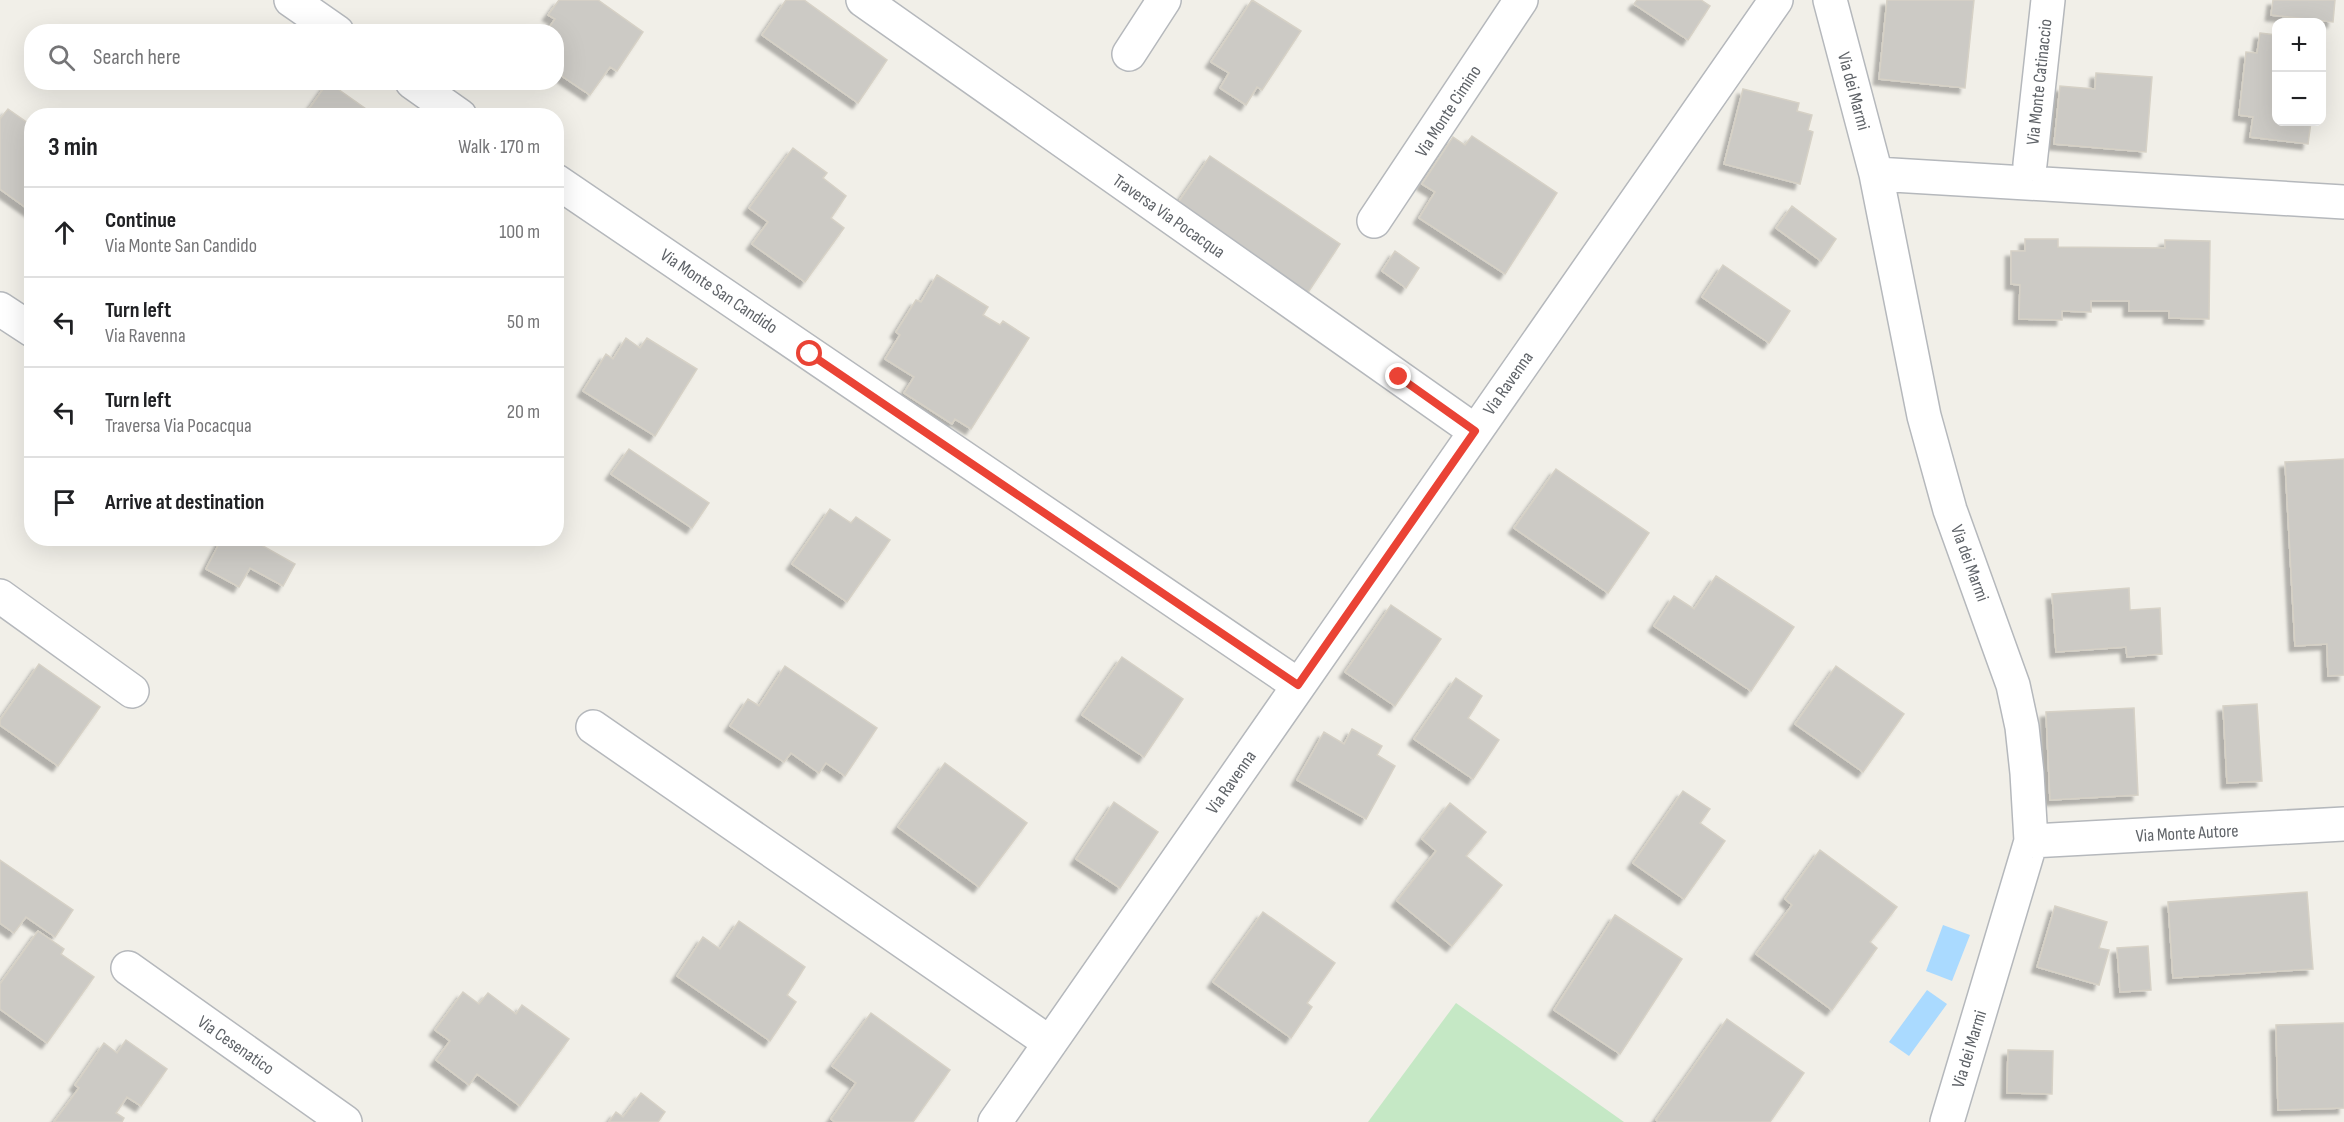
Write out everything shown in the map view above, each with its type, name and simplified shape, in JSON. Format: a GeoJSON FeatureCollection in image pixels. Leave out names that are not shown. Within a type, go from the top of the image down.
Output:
{"type":"FeatureCollection","features":[{"type":"Feature","properties":{"kind":"street"},"geometry":{"type":"LineString","coordinates":[[291,0],[329,17]]}},
{"type":"Feature","properties":{"kind":"street","name":"Traversa Via Pocacqua"},"geometry":{"type":"LineString","coordinates":[[863,0],[1475,431]]}},
{"type":"Feature","properties":{"kind":"street"},"geometry":{"type":"LineString","coordinates":[[1129,54],[1164,0]]}},
{"type":"Feature","properties":{"kind":"street","name":"Via Monte Cimino"},"geometry":{"type":"LineString","coordinates":[[1374,221],[1521,0]]}},
{"type":"Feature","properties":{"kind":"street","name":"Via Ravenna"},"geometry":{"type":"LineString","coordinates":[[995,1122],[1776,0]]}},
{"type":"Feature","properties":{"kind":"street","name":"Via dei Marmi"},"geometry":{"type":"LineString","coordinates":[[1830,0],[1876,174],[1924,417],[1950,510],[1998,639],[2017,700],[2027,773],[2031,841],[1947,1122]]}},
{"type":"Feature","properties":{"kind":"street","name":"Via Monte Catinaccio"},"geometry":{"type":"LineString","coordinates":[[2030,164],[2048,0]]}},
{"type":"Feature","properties":{"kind":"street"},"geometry":{"type":"LineString","coordinates":[[423,90],[449,108]]}},
{"type":"Feature","properties":{"kind":"street"},"geometry":{"type":"LineString","coordinates":[[1876,174],[2344,202]]}},
{"type":"Feature","properties":{"kind":"street","name":"Via Monte San Candido"},"geometry":{"type":"LineString","coordinates":[[564,186],[1298,685]]}},
{"type":"Feature","properties":{"kind":"street"},"geometry":{"type":"LineString","coordinates":[[0,309],[24,325]]}},
{"type":"Feature","properties":{"kind":"street"},"geometry":{"type":"LineString","coordinates":[[0,596],[132,691]]}},
{"type":"Feature","properties":{"kind":"street"},"geometry":{"type":"LineString","coordinates":[[593,727],[1050,1043]]}},
{"type":"Feature","properties":{"kind":"street","name":"Via Monte Autore"},"geometry":{"type":"LineString","coordinates":[[2031,841],[2344,824]]}},
{"type":"Feature","properties":{"kind":"street","name":"Via Cesenatico"},"geometry":{"type":"LineString","coordinates":[[128,968],[345,1122]]}},
{"type":"Feature","properties":{"kind":"green space"},"geometry":{"type":"Polygon","coordinates":[[[1456,1003],[1624,1122],[1368,1122],[1456,1003]]]}},
{"type":"Feature","properties":{"kind":"water"},"geometry":{"type":"Polygon","coordinates":[[[1943,925],[1970,935],[1952,981],[1926,971],[1943,925]]]}},
{"type":"Feature","properties":{"kind":"water"},"geometry":{"type":"Polygon","coordinates":[[[1927,990],[1947,1004],[1909,1056],[1889,1042],[1927,990]]]}},
{"type":"Feature","properties":{"kind":"building"},"geometry":{"type":"Polygon","coordinates":[[[559,0],[598,0],[643,32],[617,71],[610,67],[590,95],[564,77],[564,24],[552,24],[555,19],[548,15],[559,0]]]}},
{"type":"Feature","properties":{"kind":"building"},"geometry":{"type":"Polygon","coordinates":[[[786,0],[804,0],[887,60],[858,103],[762,35],[786,0]]]}},
{"type":"Feature","properties":{"kind":"building"},"geometry":{"type":"Polygon","coordinates":[[[1252,0],[1301,31],[1262,90],[1257,87],[1246,105],[1220,88],[1229,73],[1211,62],[1252,0]]]}},
{"type":"Feature","properties":{"kind":"building"},"geometry":{"type":"Polygon","coordinates":[[[1637,0],[1701,0],[1710,6],[1688,40],[1634,4],[1637,0]]]}},
{"type":"Feature","properties":{"kind":"building"},"geometry":{"type":"Polygon","coordinates":[[[1887,0],[1974,0],[1965,88],[1879,79],[1887,0]]]}},
{"type":"Feature","properties":{"kind":"building"},"geometry":{"type":"Polygon","coordinates":[[[2273,0],[2335,0],[2333,22],[2326,21],[2326,18],[2271,15],[2273,0]]]}},
{"type":"Feature","properties":{"kind":"building"},"geometry":{"type":"Polygon","coordinates":[[[2260,33],[2272,34],[2272,126],[2310,126],[2308,144],[2250,137],[2253,117],[2239,115],[2246,52],[2257,53],[2260,33]]]}},
{"type":"Feature","properties":{"kind":"building"},"geometry":{"type":"Polygon","coordinates":[[[2096,73],[2152,77],[2146,152],[2054,144],[2060,86],[2095,89],[2096,73]]]}},
{"type":"Feature","properties":{"kind":"building"},"geometry":{"type":"Polygon","coordinates":[[[1743,89],[1799,103],[1797,111],[1812,115],[1808,130],[1813,132],[1800,184],[1724,164],[1743,89]]]}},
{"type":"Feature","properties":{"kind":"building"},"geometry":{"type":"Polygon","coordinates":[[[322,90],[339,90],[365,108],[310,108],[322,90]]]}},
{"type":"Feature","properties":{"kind":"building"},"geometry":{"type":"Polygon","coordinates":[[[8,109],[24,120],[24,206],[0,189],[0,119],[8,109]]]}},
{"type":"Feature","properties":{"kind":"building"},"geometry":{"type":"Polygon","coordinates":[[[1472,136],[1557,193],[1505,274],[1419,218],[1435,192],[1422,184],[1453,137],[1465,145],[1472,136]]]}},
{"type":"Feature","properties":{"kind":"building"},"geometry":{"type":"Polygon","coordinates":[[[793,148],[827,173],[823,178],[846,196],[831,218],[844,228],[805,282],[752,244],[768,222],[749,208],[793,148]]]}},
{"type":"Feature","properties":{"kind":"building"},"geometry":{"type":"Polygon","coordinates":[[[1210,156],[1340,244],[1307,294],[1175,207],[1210,156]]]}},
{"type":"Feature","properties":{"kind":"building"},"geometry":{"type":"Polygon","coordinates":[[[1792,206],[1836,239],[1821,261],[1776,228],[1792,206]]]}},
{"type":"Feature","properties":{"kind":"building"},"geometry":{"type":"Polygon","coordinates":[[[2025,239],[2058,239],[2058,247],[2165,248],[2165,240],[2210,241],[2209,319],[2169,318],[2169,311],[2129,311],[2129,301],[2091,301],[2091,312],[2062,311],[2062,320],[2019,319],[2020,285],[2011,284],[2011,251],[2025,251],[2025,239]]]}},
{"type":"Feature","properties":{"kind":"building"},"geometry":{"type":"Polygon","coordinates":[[[1395,251],[1419,268],[1406,288],[1382,271],[1395,251]]]}},
{"type":"Feature","properties":{"kind":"building"},"geometry":{"type":"Polygon","coordinates":[[[1723,265],[1790,311],[1769,343],[1702,297],[1723,265]]]}},
{"type":"Feature","properties":{"kind":"building"},"geometry":{"type":"Polygon","coordinates":[[[937,275],[988,307],[983,315],[1000,325],[1003,321],[1029,338],[971,429],[955,419],[952,424],[904,393],[914,377],[885,359],[900,335],[896,332],[916,300],[921,302],[937,275]]]}},
{"type":"Feature","properties":{"kind":"building"},"geometry":{"type":"Polygon","coordinates":[[[626,338],[640,348],[647,338],[697,369],[655,436],[583,391],[606,354],[613,359],[626,338]]]}},
{"type":"Feature","properties":{"kind":"building"},"geometry":{"type":"Polygon","coordinates":[[[629,449],[709,503],[692,528],[611,474],[629,449]]]}},
{"type":"Feature","properties":{"kind":"building"},"geometry":{"type":"Polygon","coordinates":[[[2344,459],[2344,675],[2328,676],[2327,644],[2295,646],[2285,462],[2344,459]]]}},
{"type":"Feature","properties":{"kind":"building"},"geometry":{"type":"Polygon","coordinates":[[[1556,469],[1649,533],[1608,593],[1514,528],[1556,469]]]}},
{"type":"Feature","properties":{"kind":"building"},"geometry":{"type":"Polygon","coordinates":[[[830,509],[851,523],[856,517],[890,540],[847,602],[792,564],[830,509]]]}},
{"type":"Feature","properties":{"kind":"building"},"geometry":{"type":"Polygon","coordinates":[[[218,546],[263,546],[295,564],[283,586],[250,568],[239,587],[206,569],[218,546]]]}},
{"type":"Feature","properties":{"kind":"building"},"geometry":{"type":"Polygon","coordinates":[[[1716,576],[1794,627],[1751,691],[1654,626],[1674,596],[1694,609],[1716,576]]]}},
{"type":"Feature","properties":{"kind":"building"},"geometry":{"type":"Polygon","coordinates":[[[2129,588],[2130,610],[2160,608],[2162,654],[2127,657],[2126,647],[2056,652],[2052,594],[2129,588]]]}},
{"type":"Feature","properties":{"kind":"building"},"geometry":{"type":"Polygon","coordinates":[[[1391,605],[1441,639],[1395,706],[1345,672],[1391,605]]]}},
{"type":"Feature","properties":{"kind":"building"},"geometry":{"type":"Polygon","coordinates":[[[1122,657],[1183,699],[1144,757],[1082,715],[1122,657]]]}},
{"type":"Feature","properties":{"kind":"building"},"geometry":{"type":"Polygon","coordinates":[[[39,664],[100,707],[58,766],[0,725],[0,720],[39,664]]]}},
{"type":"Feature","properties":{"kind":"building"},"geometry":{"type":"Polygon","coordinates":[[[785,666],[877,728],[845,776],[826,763],[819,773],[791,753],[784,762],[730,726],[748,699],[759,706],[785,666]]]}},
{"type":"Feature","properties":{"kind":"building"},"geometry":{"type":"Polygon","coordinates":[[[1836,666],[1904,714],[1863,772],[1795,724],[1836,666]]]}},
{"type":"Feature","properties":{"kind":"building"},"geometry":{"type":"Polygon","coordinates":[[[1456,678],[1482,696],[1468,718],[1499,740],[1473,779],[1414,739],[1456,678]]]}},
{"type":"Feature","properties":{"kind":"building"},"geometry":{"type":"Polygon","coordinates":[[[2257,704],[2262,781],[2227,783],[2223,706],[2257,704]]]}},
{"type":"Feature","properties":{"kind":"building"},"geometry":{"type":"Polygon","coordinates":[[[2134,708],[2138,795],[2050,800],[2046,712],[2134,708]]]}},
{"type":"Feature","properties":{"kind":"building"},"geometry":{"type":"Polygon","coordinates":[[[1352,729],[1382,746],[1377,755],[1395,766],[1366,819],[1297,780],[1324,732],[1344,744],[1352,729]]]}},
{"type":"Feature","properties":{"kind":"building"},"geometry":{"type":"Polygon","coordinates":[[[945,763],[1027,823],[979,887],[898,827],[945,763]]]}},
{"type":"Feature","properties":{"kind":"building"},"geometry":{"type":"Polygon","coordinates":[[[1683,791],[1710,809],[1700,823],[1725,841],[1684,899],[1633,863],[1683,791]]]}},
{"type":"Feature","properties":{"kind":"building"},"geometry":{"type":"Polygon","coordinates":[[[1114,802],[1158,832],[1120,888],[1076,859],[1114,802]]]}},
{"type":"Feature","properties":{"kind":"building"},"geometry":{"type":"Polygon","coordinates":[[[1450,803],[1486,832],[1466,856],[1502,885],[1452,946],[1397,901],[1436,851],[1422,839],[1450,803]]]}},
{"type":"Feature","properties":{"kind":"building"},"geometry":{"type":"Polygon","coordinates":[[[1820,850],[1897,907],[1870,942],[1877,948],[1832,1010],[1756,954],[1792,905],[1785,899],[1820,850]]]}},
{"type":"Feature","properties":{"kind":"building"},"geometry":{"type":"Polygon","coordinates":[[[0,860],[73,910],[55,937],[26,917],[14,933],[0,923],[0,860]]]}},
{"type":"Feature","properties":{"kind":"building"},"geometry":{"type":"Polygon","coordinates":[[[2307,892],[2313,969],[2173,978],[2168,902],[2307,892]]]}},
{"type":"Feature","properties":{"kind":"building"},"geometry":{"type":"Polygon","coordinates":[[[2055,906],[2107,922],[2099,948],[2109,950],[2099,985],[2037,967],[2055,906]]]}},
{"type":"Feature","properties":{"kind":"building"},"geometry":{"type":"Polygon","coordinates":[[[1263,912],[1335,963],[1307,1003],[1312,1007],[1291,1038],[1213,982],[1263,912]]]}},
{"type":"Feature","properties":{"kind":"building"},"geometry":{"type":"Polygon","coordinates":[[[1615,915],[1682,959],[1620,1054],[1554,1010],[1615,915]]]}},
{"type":"Feature","properties":{"kind":"building"},"geometry":{"type":"Polygon","coordinates":[[[739,921],[805,967],[787,995],[796,1002],[770,1041],[677,976],[703,937],[720,949],[739,921]]]}},
{"type":"Feature","properties":{"kind":"building"},"geometry":{"type":"Polygon","coordinates":[[[38,931],[64,949],[61,954],[94,977],[47,1043],[0,1009],[0,984],[38,931]]]}},
{"type":"Feature","properties":{"kind":"building"},"geometry":{"type":"Polygon","coordinates":[[[2148,946],[2151,990],[2120,992],[2117,948],[2148,946]]]}},
{"type":"Feature","properties":{"kind":"building"},"geometry":{"type":"Polygon","coordinates":[[[463,992],[479,1004],[488,993],[516,1014],[522,1005],[569,1039],[520,1106],[477,1074],[469,1085],[436,1060],[450,1041],[435,1030],[463,992]]]}},
{"type":"Feature","properties":{"kind":"building"},"geometry":{"type":"Polygon","coordinates":[[[871,1013],[950,1070],[913,1122],[835,1122],[831,1119],[856,1083],[832,1066],[871,1013]]]}},
{"type":"Feature","properties":{"kind":"building"},"geometry":{"type":"Polygon","coordinates":[[[1727,1019],[1804,1073],[1770,1122],[1658,1122],[1656,1120],[1727,1019]]]}},
{"type":"Feature","properties":{"kind":"building"},"geometry":{"type":"Polygon","coordinates":[[[2344,1023],[2344,1108],[2278,1110],[2276,1025],[2344,1023]]]}},
{"type":"Feature","properties":{"kind":"building"},"geometry":{"type":"Polygon","coordinates":[[[126,1040],[167,1069],[141,1106],[127,1097],[116,1113],[124,1118],[122,1122],[54,1122],[79,1088],[75,1085],[104,1043],[117,1053],[126,1040]]]}},
{"type":"Feature","properties":{"kind":"building"},"geometry":{"type":"Polygon","coordinates":[[[2008,1050],[2053,1051],[2052,1094],[2007,1093],[2008,1050]]]}},
{"type":"Feature","properties":{"kind":"building"},"geometry":{"type":"Polygon","coordinates":[[[641,1093],[665,1112],[658,1122],[609,1122],[616,1112],[623,1117],[641,1093]]]}},
{"type":"Feature","properties":{"kind":"route"},"geometry":{"type":"LineString","coordinates":[[810,354],[1298,685],[1475,431],[1399,377]]}}]}
